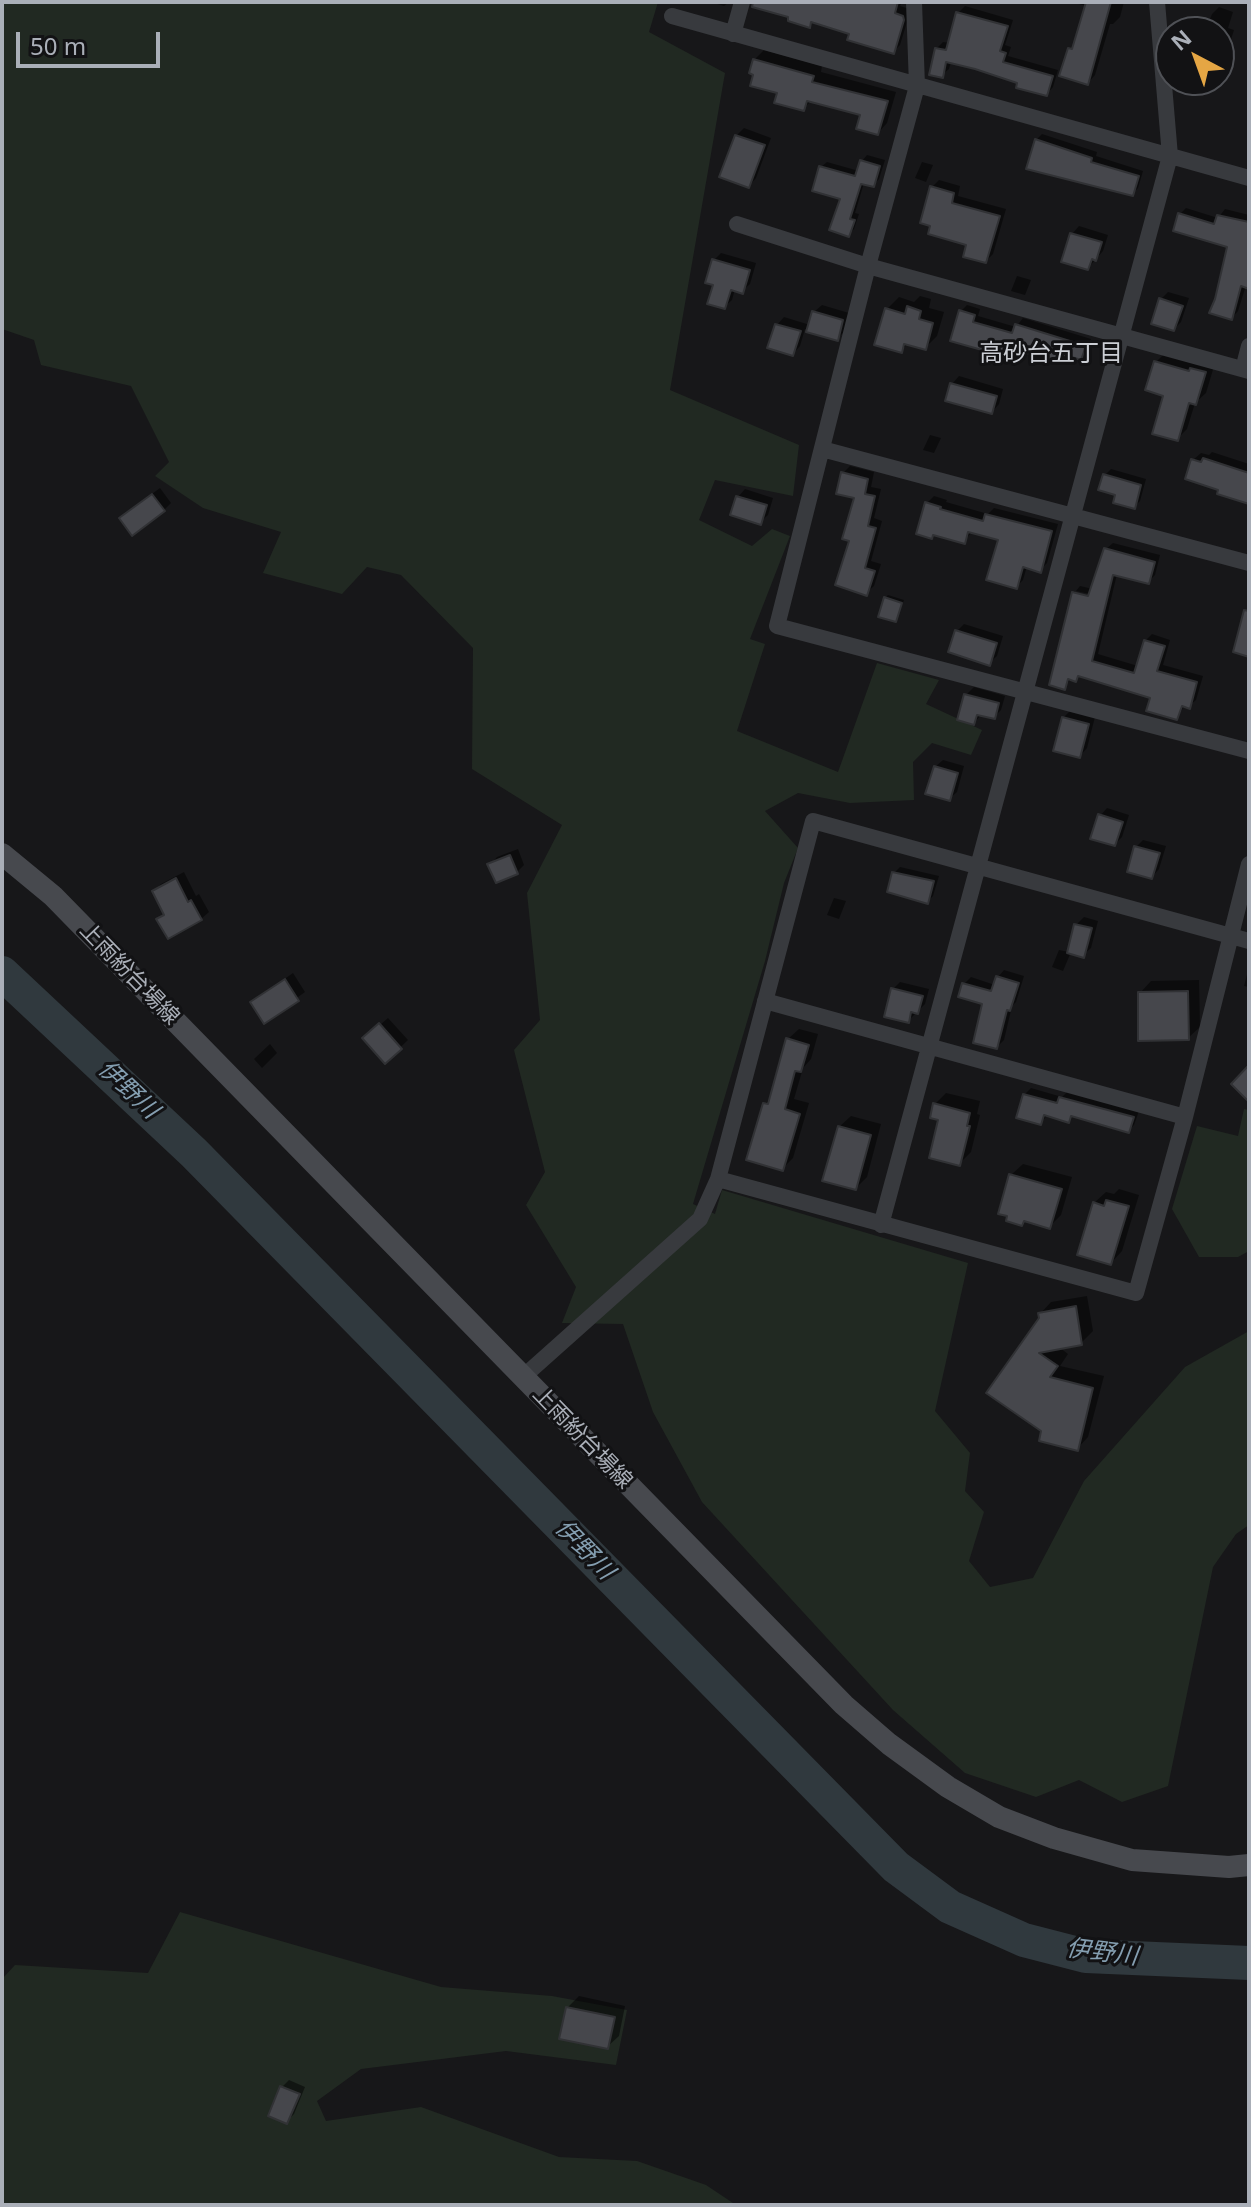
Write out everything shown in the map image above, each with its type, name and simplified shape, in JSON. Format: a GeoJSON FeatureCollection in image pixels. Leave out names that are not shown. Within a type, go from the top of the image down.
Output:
{"type":"FeatureCollection","features":[{"type":"Feature","properties":{"kind":"main road","name":"上雨紛台場線"},"geometry":{"type":"LineString","coordinates":[[2,854],[53,896],[844,1705],[889,1744],[948,1787],[999,1817],[1054,1838],[1132,1860],[1229,1867],[1249,1865]]}},
{"type":"Feature","properties":{"kind":"street"},"geometry":{"type":"LineString","coordinates":[[733,34],[742,2]]}},
{"type":"Feature","properties":{"kind":"street"},"geometry":{"type":"LineString","coordinates":[[914,2],[917,86],[777,626],[1249,751]]}},
{"type":"Feature","properties":{"kind":"street"},"geometry":{"type":"LineString","coordinates":[[881,1225],[1170,156],[1157,2]]}},
{"type":"Feature","properties":{"kind":"street"},"geometry":{"type":"LineString","coordinates":[[672,16],[1249,178]]}},
{"type":"Feature","properties":{"kind":"street"},"geometry":{"type":"LineString","coordinates":[[737,224],[868,266],[1246,370],[1249,346]]}},
{"type":"Feature","properties":{"kind":"street"},"geometry":{"type":"LineString","coordinates":[[822,449],[1249,563]]}},
{"type":"Feature","properties":{"kind":"street"},"geometry":{"type":"LineString","coordinates":[[523,1377],[700,1219],[718,1179],[813,821],[1249,941]]}},
{"type":"Feature","properties":{"kind":"street"},"geometry":{"type":"LineString","coordinates":[[718,1179],[1136,1293],[1185,1117],[1249,864]]}},
{"type":"Feature","properties":{"kind":"street"},"geometry":{"type":"LineString","coordinates":[[765,1001],[1185,1117]]}},
{"type":"Feature","properties":{"kind":"shaded area"},"geometry":{"type":"Polygon","coordinates":[[[2,2],[658,2],[649,32],[725,73],[670,390],[799,445],[793,496],[715,480],[699,520],[752,546],[772,529],[790,536],[750,639],[765,644],[737,731],[838,772],[877,663],[939,680],[926,704],[982,730],[971,755],[932,743],[913,762],[914,800],[850,803],[798,793],[765,811],[798,848],[784,883],[765,961],[693,1204],[715,1214],[722,1190],[968,1263],[935,1411],[970,1453],[965,1491],[984,1512],[969,1561],[990,1587],[1033,1578],[1084,1481],[1185,1367],[1249,1331],[1249,1525],[1236,1534],[1213,1567],[1168,1786],[1122,1802],[1079,1780],[1036,1797],[965,1773],[893,1710],[702,1502],[653,1412],[623,1324],[562,1323],[576,1287],[526,1205],[545,1172],[514,1050],[540,1020],[527,893],[562,825],[472,769],[473,648],[401,575],[367,567],[342,594],[263,573],[281,532],[203,508],[155,476],[169,462],[131,386],[41,365],[34,340],[2,329],[2,2]]]}},
{"type":"Feature","properties":{"kind":"shaded area"},"geometry":{"type":"Polygon","coordinates":[[[1244,1109],[1249,1110],[1249,1251],[1238,1257],[1199,1257],[1172,1209],[1197,1126],[1238,1136],[1244,1109]]]}},
{"type":"Feature","properties":{"kind":"shaded area"},"geometry":{"type":"Polygon","coordinates":[[[180,1912],[441,1987],[552,1996],[627,2010],[616,2065],[506,2051],[361,2069],[317,2101],[326,2121],[421,2107],[559,2157],[637,2161],[706,2185],[736,2205],[2,2205],[2,1979],[15,1965],[148,1973],[180,1912]]]}},
{"type":"Feature","properties":{"kind":"building"},"geometry":{"type":"Polygon","coordinates":[[[753,2],[898,2],[895,13],[903,16],[904,20],[894,54],[847,40],[849,34],[811,22],[810,28],[788,21],[788,17],[752,7],[753,2]]]}},
{"type":"Feature","properties":{"kind":"building"},"geometry":{"type":"Polygon","coordinates":[[[1086,2],[1111,2],[1088,85],[1059,76],[1068,48],[1072,49],[1086,2]]]}},
{"type":"Feature","properties":{"kind":"building"},"geometry":{"type":"Polygon","coordinates":[[[956,12],[1008,26],[1000,51],[1006,53],[1003,62],[1053,76],[1047,96],[1016,88],[1017,83],[946,62],[943,78],[929,75],[935,48],[946,50],[956,12]]]}},
{"type":"Feature","properties":{"kind":"building"},"geometry":{"type":"Polygon","coordinates":[[[753,59],[814,76],[812,82],[888,101],[878,135],[856,129],[860,115],[807,101],[804,111],[774,103],[777,93],[750,86],[753,75],[749,73],[753,59]]]}},
{"type":"Feature","properties":{"kind":"building"},"geometry":{"type":"Polygon","coordinates":[[[735,135],[765,145],[749,188],[719,177],[735,135]]]}},
{"type":"Feature","properties":{"kind":"building"},"geometry":{"type":"Polygon","coordinates":[[[1035,139],[1092,158],[1091,162],[1139,176],[1133,196],[1026,169],[1035,139]]]}},
{"type":"Feature","properties":{"kind":"building"},"geometry":{"type":"Polygon","coordinates":[[[860,160],[880,166],[874,187],[861,184],[850,219],[855,220],[849,237],[829,230],[840,199],[812,191],[819,166],[855,176],[860,160]]]}},
{"type":"Feature","properties":{"kind":"building"},"geometry":{"type":"Polygon","coordinates":[[[930,186],[954,193],[952,203],[1000,216],[986,263],[963,257],[966,245],[928,234],[930,226],[920,223],[930,186]]]}},
{"type":"Feature","properties":{"kind":"building"},"geometry":{"type":"Polygon","coordinates":[[[1178,213],[1214,224],[1217,215],[1249,222],[1249,289],[1241,286],[1232,320],[1209,313],[1227,247],[1173,231],[1178,213]]]}},
{"type":"Feature","properties":{"kind":"building"},"geometry":{"type":"Polygon","coordinates":[[[1070,233],[1102,242],[1096,261],[1092,259],[1088,270],[1061,262],[1070,233]]]}},
{"type":"Feature","properties":{"kind":"building"},"geometry":{"type":"Polygon","coordinates":[[[712,259],[750,270],[743,294],[731,290],[725,309],[707,304],[713,285],[705,283],[712,259]]]}},
{"type":"Feature","properties":{"kind":"building"},"geometry":{"type":"Polygon","coordinates":[[[1159,298],[1183,306],[1174,331],[1151,324],[1159,298]]]}},
{"type":"Feature","properties":{"kind":"building"},"geometry":{"type":"Polygon","coordinates":[[[907,306],[921,311],[919,319],[933,323],[926,350],[904,344],[902,353],[874,345],[885,308],[905,314],[907,306]]]}},
{"type":"Feature","properties":{"kind":"building"},"geometry":{"type":"Polygon","coordinates":[[[959,310],[975,315],[973,322],[1012,333],[1015,324],[1086,346],[1081,360],[1062,354],[1059,363],[1004,346],[1000,359],[950,341],[959,310]]]}},
{"type":"Feature","properties":{"kind":"building"},"geometry":{"type":"Polygon","coordinates":[[[812,311],[843,320],[838,341],[806,332],[812,311]]]}},
{"type":"Feature","properties":{"kind":"building"},"geometry":{"type":"Polygon","coordinates":[[[775,324],[801,331],[793,356],[767,348],[775,324]]]}},
{"type":"Feature","properties":{"kind":"building"},"geometry":{"type":"Polygon","coordinates":[[[1154,361],[1189,371],[1190,368],[1206,372],[1196,405],[1189,403],[1178,441],[1152,434],[1163,396],[1145,390],[1154,361]]]}},
{"type":"Feature","properties":{"kind":"building"},"geometry":{"type":"Polygon","coordinates":[[[950,383],[997,396],[992,414],[945,401],[950,383]]]}},
{"type":"Feature","properties":{"kind":"building"},"geometry":{"type":"Polygon","coordinates":[[[1203,458],[1249,473],[1249,504],[1185,479],[1191,459],[1201,462],[1203,458]]]}},
{"type":"Feature","properties":{"kind":"building"},"geometry":{"type":"Polygon","coordinates":[[[841,472],[868,479],[865,494],[875,496],[868,526],[876,528],[865,568],[875,571],[867,596],[835,585],[849,541],[842,539],[854,498],[836,494],[841,472]]]}},
{"type":"Feature","properties":{"kind":"building"},"geometry":{"type":"Polygon","coordinates":[[[1103,474],[1141,485],[1135,509],[1113,503],[1115,495],[1098,490],[1103,474]]]}},
{"type":"Feature","properties":{"kind":"building"},"geometry":{"type":"Polygon","coordinates":[[[152,494],[165,511],[132,536],[119,518],[152,494]]]}},
{"type":"Feature","properties":{"kind":"building"},"geometry":{"type":"Polygon","coordinates":[[[736,496],[767,505],[761,525],[730,515],[736,496]]]}},
{"type":"Feature","properties":{"kind":"building"},"geometry":{"type":"Polygon","coordinates":[[[925,502],[983,521],[985,514],[1052,531],[1041,573],[1023,567],[1017,589],[986,580],[998,540],[968,532],[965,544],[933,535],[932,539],[916,534],[925,502]]]}},
{"type":"Feature","properties":{"kind":"building"},"geometry":{"type":"Polygon","coordinates":[[[1104,548],[1155,562],[1149,584],[1113,575],[1092,661],[1134,673],[1144,640],[1165,646],[1157,671],[1197,682],[1190,709],[1182,706],[1177,720],[1146,711],[1150,698],[1078,676],[1076,682],[1068,679],[1065,690],[1049,685],[1072,592],[1088,596],[1104,548]]]}},
{"type":"Feature","properties":{"kind":"building"},"geometry":{"type":"Polygon","coordinates":[[[884,597],[902,603],[896,622],[878,617],[884,597]]]}},
{"type":"Feature","properties":{"kind":"building"},"geometry":{"type":"Polygon","coordinates":[[[1244,610],[1249,611],[1249,657],[1233,652],[1244,610]]]}},
{"type":"Feature","properties":{"kind":"building"},"geometry":{"type":"Polygon","coordinates":[[[955,630],[997,643],[990,666],[948,652],[955,630]]]}},
{"type":"Feature","properties":{"kind":"building"},"geometry":{"type":"Polygon","coordinates":[[[964,694],[999,703],[995,719],[977,715],[974,725],[957,720],[964,694]]]}},
{"type":"Feature","properties":{"kind":"building"},"geometry":{"type":"Polygon","coordinates":[[[1062,717],[1089,724],[1080,758],[1053,751],[1062,717]]]}},
{"type":"Feature","properties":{"kind":"building"},"geometry":{"type":"Polygon","coordinates":[[[934,766],[958,773],[950,801],[925,794],[934,766]]]}},
{"type":"Feature","properties":{"kind":"building"},"geometry":{"type":"Polygon","coordinates":[[[1098,814],[1123,822],[1115,846],[1090,839],[1098,814]]]}},
{"type":"Feature","properties":{"kind":"building"},"geometry":{"type":"Polygon","coordinates":[[[1134,846],[1160,853],[1152,879],[1127,872],[1134,846]]]}},
{"type":"Feature","properties":{"kind":"building"},"geometry":{"type":"Polygon","coordinates":[[[510,855],[518,874],[496,883],[487,864],[510,855]]]}},
{"type":"Feature","properties":{"kind":"building"},"geometry":{"type":"Polygon","coordinates":[[[892,872],[934,881],[928,904],[887,892],[892,872]]]}},
{"type":"Feature","properties":{"kind":"building"},"geometry":{"type":"Polygon","coordinates":[[[176,878],[188,902],[191,900],[202,920],[168,939],[156,919],[164,915],[152,891],[176,878]]]}},
{"type":"Feature","properties":{"kind":"building"},"geometry":{"type":"Polygon","coordinates":[[[1074,924],[1092,928],[1084,958],[1067,953],[1074,924]]]}},
{"type":"Feature","properties":{"kind":"building"},"geometry":{"type":"Polygon","coordinates":[[[996,976],[1019,983],[1010,1011],[1007,1010],[997,1049],[973,1043],[982,1004],[958,997],[962,983],[991,991],[996,976]]]}},
{"type":"Feature","properties":{"kind":"building"},"geometry":{"type":"Polygon","coordinates":[[[285,979],[299,1001],[264,1024],[250,1002],[285,979]]]}},
{"type":"Feature","properties":{"kind":"building"},"geometry":{"type":"Polygon","coordinates":[[[891,988],[923,996],[918,1014],[911,1012],[909,1023],[884,1017],[891,988]]]}},
{"type":"Feature","properties":{"kind":"building"},"geometry":{"type":"Polygon","coordinates":[[[1188,991],[1189,1040],[1138,1041],[1138,992],[1188,991]]]}},
{"type":"Feature","properties":{"kind":"building"},"geometry":{"type":"Polygon","coordinates":[[[379,1023],[402,1049],[385,1064],[362,1038],[379,1023]]]}},
{"type":"Feature","properties":{"kind":"building"},"geometry":{"type":"Polygon","coordinates":[[[786,1038],[809,1045],[801,1072],[795,1071],[785,1109],[800,1114],[783,1171],[746,1160],[763,1103],[768,1104],[786,1038]]]}},
{"type":"Feature","properties":{"kind":"building"},"geometry":{"type":"Polygon","coordinates":[[[1249,1065],[1249,1102],[1231,1084],[1249,1065]]]}},
{"type":"Feature","properties":{"kind":"building"},"geometry":{"type":"Polygon","coordinates":[[[1023,1094],[1057,1103],[1059,1097],[1134,1117],[1129,1133],[1071,1116],[1069,1123],[1044,1115],[1041,1125],[1016,1118],[1023,1094]]]}},
{"type":"Feature","properties":{"kind":"building"},"geometry":{"type":"Polygon","coordinates":[[[933,1103],[970,1113],[967,1126],[970,1126],[960,1166],[929,1158],[938,1120],[930,1118],[933,1103]]]}},
{"type":"Feature","properties":{"kind":"building"},"geometry":{"type":"Polygon","coordinates":[[[838,1126],[871,1135],[856,1190],[822,1181],[838,1126]]]}},
{"type":"Feature","properties":{"kind":"building"},"geometry":{"type":"Polygon","coordinates":[[[1009,1174],[1062,1189],[1050,1229],[1024,1221],[1022,1226],[1006,1221],[1007,1216],[998,1214],[1009,1174]]]}},
{"type":"Feature","properties":{"kind":"building"},"geometry":{"type":"Polygon","coordinates":[[[1106,1200],[1129,1206],[1111,1265],[1077,1255],[1093,1202],[1104,1206],[1106,1200]]]}},
{"type":"Feature","properties":{"kind":"building"},"geometry":{"type":"Polygon","coordinates":[[[1076,1306],[1082,1345],[1039,1353],[1058,1366],[1050,1377],[1093,1388],[1078,1451],[1039,1441],[1041,1431],[986,1393],[1039,1318],[1038,1313],[1076,1306]]]}},
{"type":"Feature","properties":{"kind":"building"},"geometry":{"type":"Polygon","coordinates":[[[566,2007],[615,2017],[608,2049],[559,2039],[566,2007]]]}},
{"type":"Feature","properties":{"kind":"building"},"geometry":{"type":"Polygon","coordinates":[[[280,2086],[300,2094],[287,2124],[268,2116],[280,2086]]]}},
{"type":"Feature","properties":{"kind":"waterway","name":"伊野川"},"geometry":{"type":"LineString","coordinates":[[2,973],[194,1153],[896,1867],[950,1907],[1024,1940],[1086,1956],[1249,1963]]}},
{"type":"Feature","properties":{"kind":"district","name":"高砂台五丁目"},"geometry":{"type":"Point","coordinates":[1051,354]}}]}
